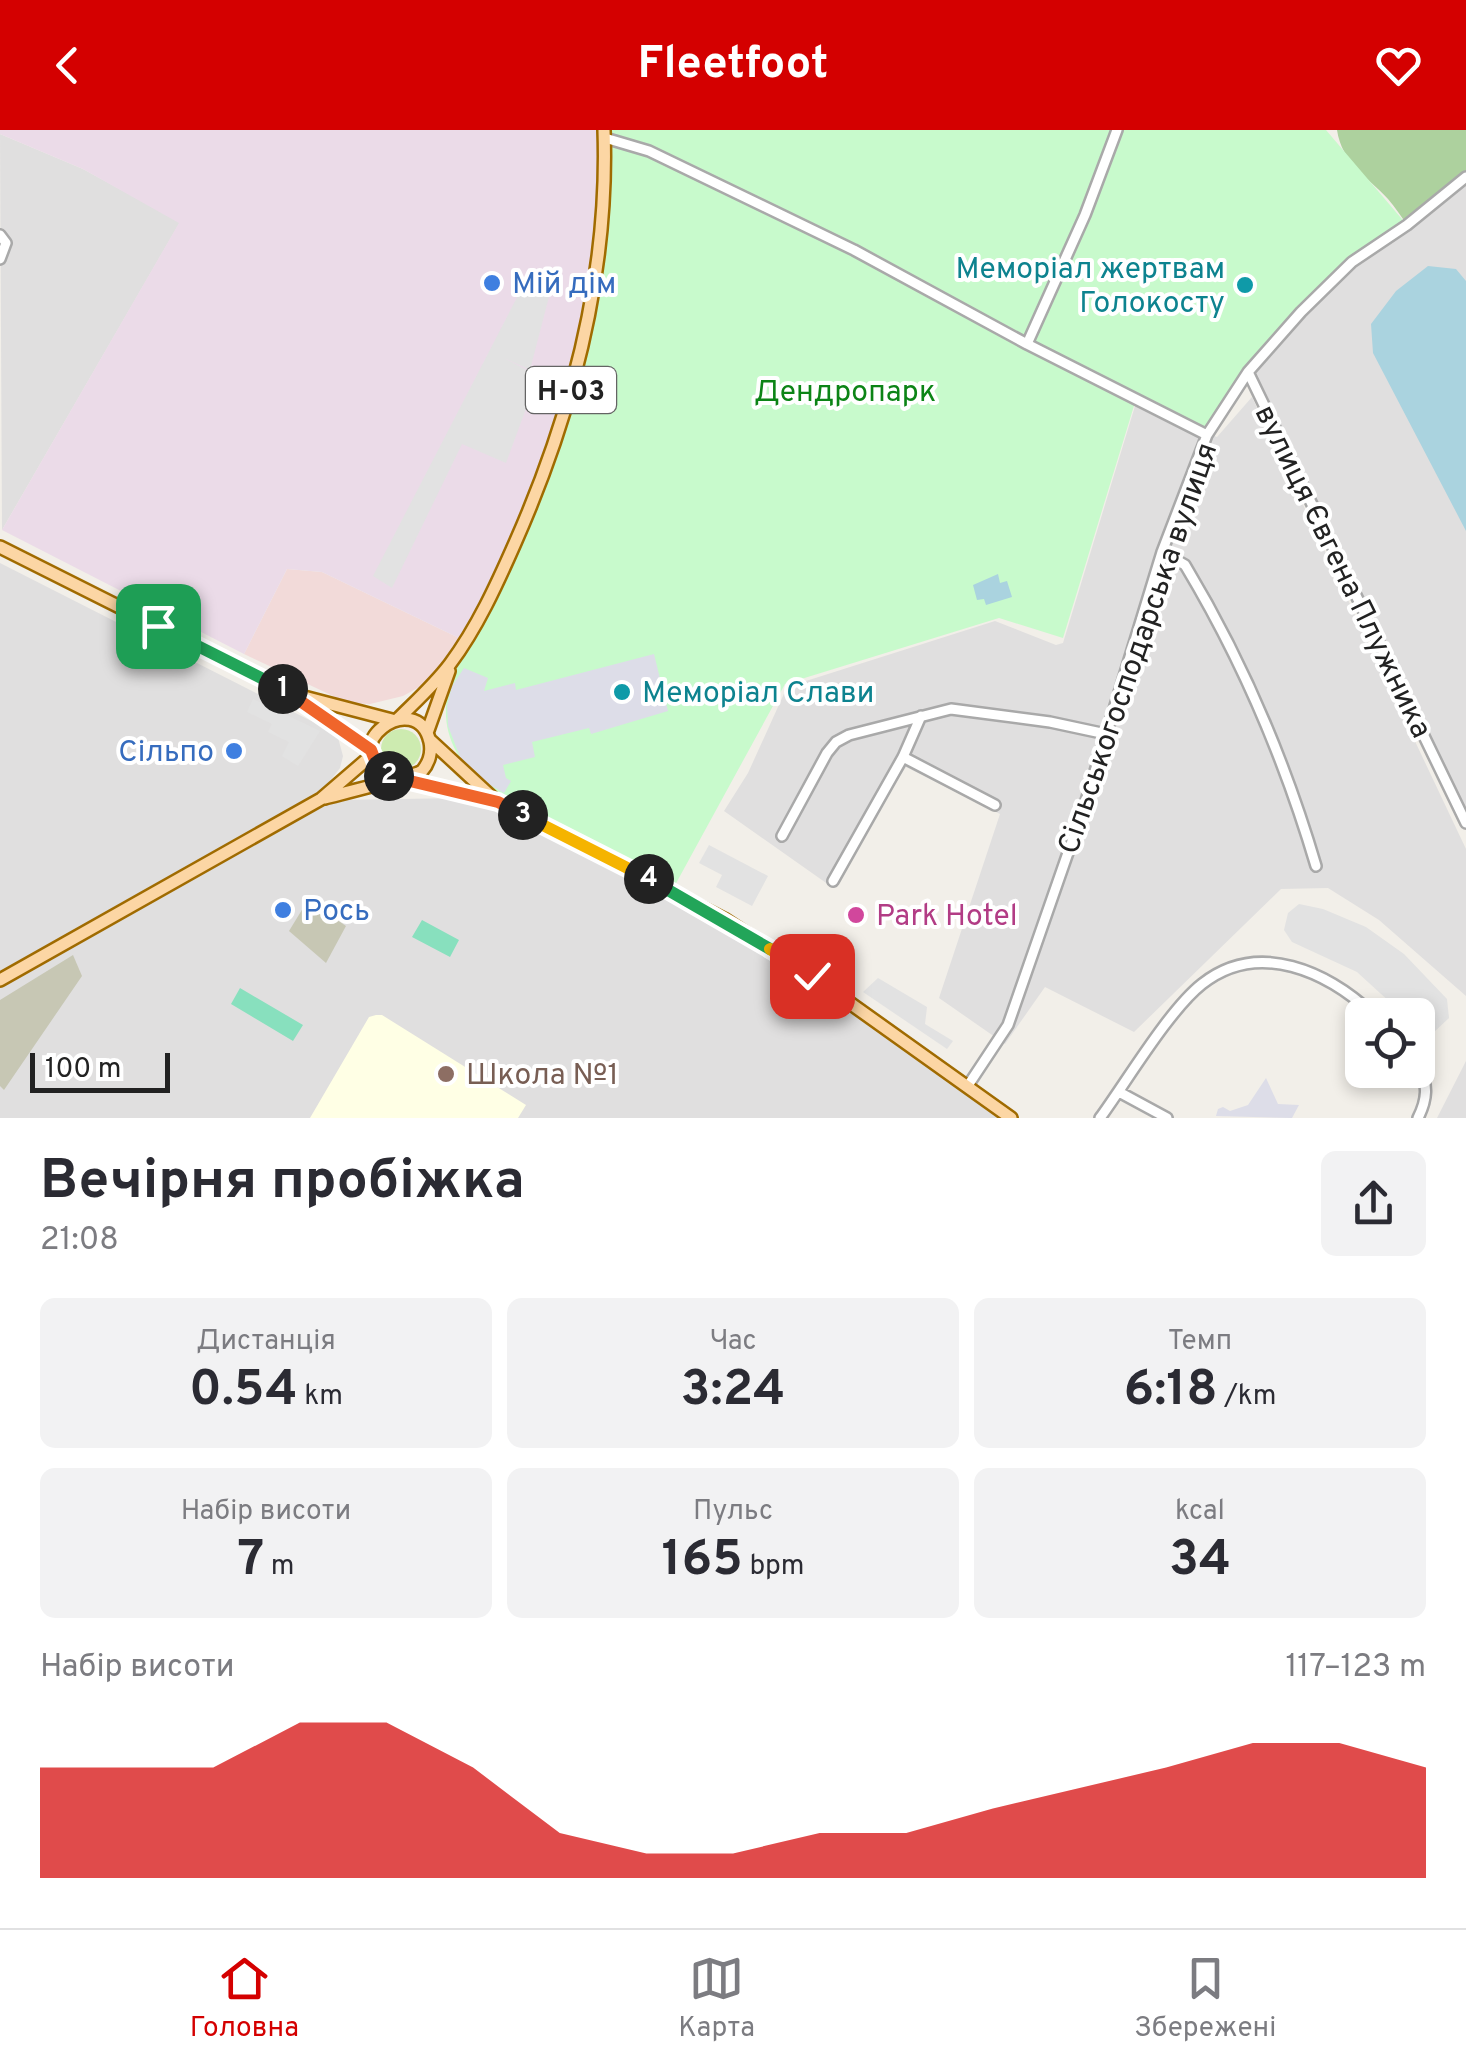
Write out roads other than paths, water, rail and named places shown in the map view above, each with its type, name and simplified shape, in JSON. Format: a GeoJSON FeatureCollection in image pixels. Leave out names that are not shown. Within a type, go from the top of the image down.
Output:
{"type":"FeatureCollection","features":[{"type":"Feature","properties":{"kind":"main road","name":"Н-03"},"geometry":{"type":"LineString","coordinates":[[0,980],[321,800],[415,776],[426,766],[431,753],[428,736],[452,662],[507,562],[548,464],[567,402],[591,308],[598,259],[605,134]]}},
{"type":"Feature","properties":{"kind":"main road"},"geometry":{"type":"LineString","coordinates":[[0,547],[293,694],[371,753],[378,768],[397,778],[498,802]]}},
{"type":"Feature","properties":{"kind":"main road","name":"Н-03"},"geometry":{"type":"LineString","coordinates":[[321,800],[371,753],[376,732],[395,720],[452,662]]}},
{"type":"Feature","properties":{"kind":"main road"},"geometry":{"type":"LineString","coordinates":[[293,694],[417,724],[467,778],[498,802],[724,919],[812,976],[1011,1118]]}},
{"type":"Feature","properties":{"kind":"street"},"geometry":{"type":"LineString","coordinates":[[1027,344],[1117,130]]}},
{"type":"Feature","properties":{"kind":"street"},"geometry":{"type":"LineString","coordinates":[[605,134],[649,151],[836,242],[1207,435]]}},
{"type":"Feature","properties":{"kind":"street","name":"Сільськогосподарська вулиця"},"geometry":{"type":"LineString","coordinates":[[967,1087],[1008,1025],[1106,734],[1162,552],[1207,435],[1268,346],[1352,262],[1407,225],[1466,177]]}},
{"type":"Feature","properties":{"kind":"street"},"geometry":{"type":"LineString","coordinates":[[0,236],[6,243],[0,259]]}},
{"type":"Feature","properties":{"kind":"street","name":"вулиця Євгена Плужника"},"geometry":{"type":"LineString","coordinates":[[1248,372],[1466,823]]}},
{"type":"Feature","properties":{"kind":"street"},"geometry":{"type":"LineString","coordinates":[[1162,552],[1185,565],[1260,710],[1295,795],[1316,866]]}},
{"type":"Feature","properties":{"kind":"street"},"geometry":{"type":"LineString","coordinates":[[782,836],[836,742],[849,735],[951,709],[1106,734]]}},
{"type":"Feature","properties":{"kind":"street"},"geometry":{"type":"LineString","coordinates":[[834,882],[922,716]]}},
{"type":"Feature","properties":{"kind":"street"},"geometry":{"type":"LineString","coordinates":[[903,757],[994,805]]}},
{"type":"Feature","properties":{"kind":"street"},"geometry":{"type":"LineString","coordinates":[[1100,1118],[1182,1005],[1202,984],[1233,968],[1261,962],[1300,968],[1327,978],[1355,998]]}},
{"type":"Feature","properties":{"kind":"street"},"geometry":{"type":"LineString","coordinates":[[1418,1118],[1426,1101],[1426,1088]]}},
{"type":"Feature","properties":{"kind":"street"},"geometry":{"type":"LineString","coordinates":[[1119,1092],[1167,1118]]}},
{"type":"Feature","properties":{"kind":"water"},"geometry":{"type":"Polygon","coordinates":[[[1428,266],[1456,269],[1466,281],[1466,531],[1373,353],[1371,324],[1396,291],[1428,266]]]}},
{"type":"Feature","properties":{"kind":"water"},"geometry":{"type":"Polygon","coordinates":[[[998,574],[1000,583],[1007,581],[1012,597],[986,605],[984,599],[977,600],[973,585],[998,574]]]}},
{"type":"Feature","properties":{"kind":"place","name":"Мій дім"},"geometry":{"type":"Point","coordinates":[492,283]}},
{"type":"Feature","properties":{"kind":"place","name":"Меморіал жертвам Голокосту"},"geometry":{"type":"Point","coordinates":[1245,285]}},
{"type":"Feature","properties":{"kind":"place","name":"Меморіал Слави"},"geometry":{"type":"Point","coordinates":[622,692]}},
{"type":"Feature","properties":{"kind":"place","name":"Сільпо"},"geometry":{"type":"Point","coordinates":[234,751]}},
{"type":"Feature","properties":{"kind":"place","name":"Рось"},"geometry":{"type":"Point","coordinates":[283,910]}},
{"type":"Feature","properties":{"kind":"place","name":"Park Hotel"},"geometry":{"type":"Point","coordinates":[856,915]}},
{"type":"Feature","properties":{"kind":"place","name":"Школа №1"},"geometry":{"type":"Point","coordinates":[446,1074]}},
{"type":"Feature","properties":{"kind":"park label","name":"Дендропарк"},"geometry":{"type":"Point","coordinates":[845,391]}}]}
